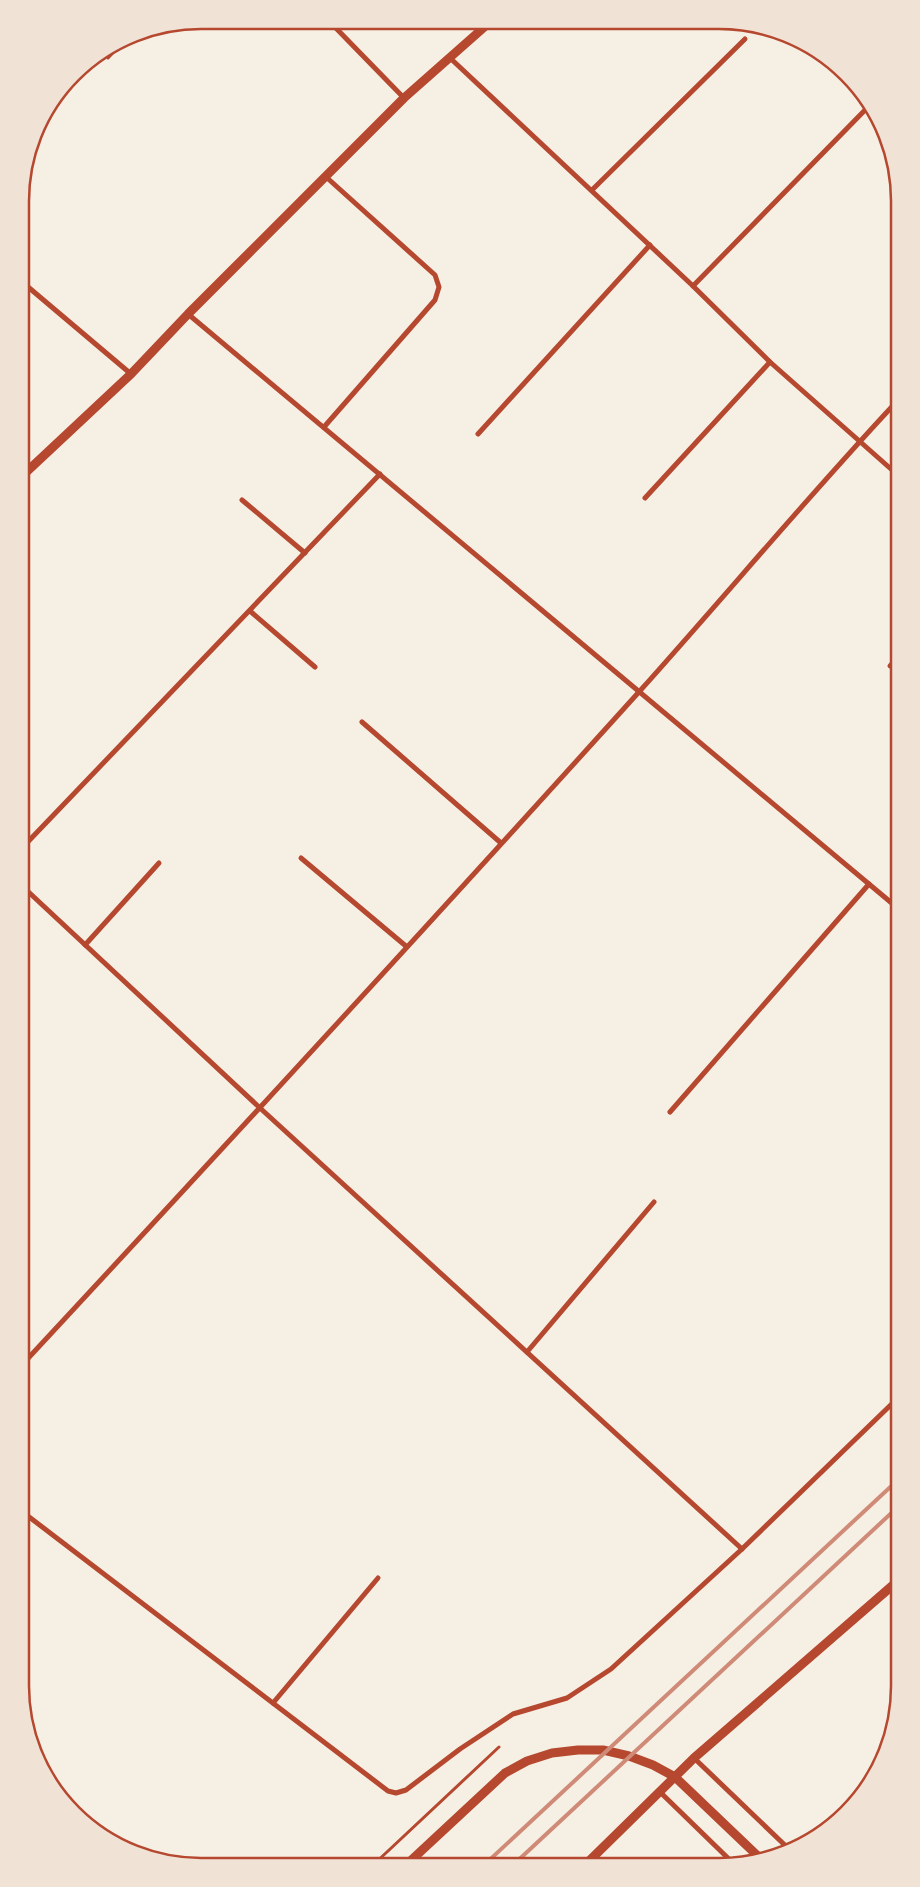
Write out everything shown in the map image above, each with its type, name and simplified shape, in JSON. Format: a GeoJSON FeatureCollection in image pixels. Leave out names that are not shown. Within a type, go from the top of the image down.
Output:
{"type":"FeatureCollection","features":[{"type":"Feature","properties":{"kind":"street"},"geometry":{"type":"LineString","coordinates":[[337,29],[404,98]]}},
{"type":"Feature","properties":{"kind":"street"},"geometry":{"type":"LineString","coordinates":[[29,470],[131,374],[188,314],[404,98],[482,29]]}},
{"type":"Feature","properties":{"kind":"street"},"geometry":{"type":"LineString","coordinates":[[592,190],[745,39]]}},
{"type":"Feature","properties":{"kind":"street"},"geometry":{"type":"LineString","coordinates":[[449,57],[694,286],[770,362],[891,469]]}},
{"type":"Feature","properties":{"kind":"street"},"geometry":{"type":"LineString","coordinates":[[694,286],[865,110]]}},
{"type":"Feature","properties":{"kind":"street"},"geometry":{"type":"LineString","coordinates":[[324,427],[435,300],[439,287],[435,275],[325,176]]}},
{"type":"Feature","properties":{"kind":"street"},"geometry":{"type":"LineString","coordinates":[[478,434],[650,245]]}},
{"type":"Feature","properties":{"kind":"street"},"geometry":{"type":"LineString","coordinates":[[29,288],[131,374]]}},
{"type":"Feature","properties":{"kind":"street"},"geometry":{"type":"LineString","coordinates":[[188,314],[891,902]]}},
{"type":"Feature","properties":{"kind":"street"},"geometry":{"type":"LineString","coordinates":[[645,498],[770,362]]}},
{"type":"Feature","properties":{"kind":"street"},"geometry":{"type":"LineString","coordinates":[[29,1357],[260,1108],[640,692],[891,408]]}},
{"type":"Feature","properties":{"kind":"street"},"geometry":{"type":"LineString","coordinates":[[29,841],[380,474]]}},
{"type":"Feature","properties":{"kind":"street"},"geometry":{"type":"LineString","coordinates":[[242,500],[305,553]]}},
{"type":"Feature","properties":{"kind":"street"},"geometry":{"type":"LineString","coordinates":[[250,611],[315,667]]}},
{"type":"Feature","properties":{"kind":"street"},"geometry":{"type":"LineString","coordinates":[[362,722],[501,843]]}},
{"type":"Feature","properties":{"kind":"street"},"geometry":{"type":"LineString","coordinates":[[301,858],[407,947]]}},
{"type":"Feature","properties":{"kind":"street"},"geometry":{"type":"LineString","coordinates":[[85,945],[159,863]]}},
{"type":"Feature","properties":{"kind":"street"},"geometry":{"type":"LineString","coordinates":[[670,1112],[869,884]]}},
{"type":"Feature","properties":{"kind":"street"},"geometry":{"type":"LineString","coordinates":[[29,892],[260,1108],[742,1549]]}},
{"type":"Feature","properties":{"kind":"street"},"geometry":{"type":"LineString","coordinates":[[527,1352],[654,1202]]}},
{"type":"Feature","properties":{"kind":"street"},"geometry":{"type":"LineString","coordinates":[[29,1517],[388,1791],[396,1793],[406,1790],[460,1749],[512,1714],[566,1698],[611,1669],[742,1549],[891,1405]]}},
{"type":"Feature","properties":{"kind":"street"},"geometry":{"type":"LineString","coordinates":[[273,1703],[378,1578]]}},
{"type":"Feature","properties":{"kind":"street"},"geometry":{"type":"LineString","coordinates":[[592,1858],[694,1758],[891,1587]]}},
{"type":"Feature","properties":{"kind":"street"},"geometry":{"type":"LineString","coordinates":[[414,1858],[505,1773],[527,1761],[552,1753],[578,1750],[603,1750],[629,1756],[653,1765],[675,1778],[756,1854]]}},
{"type":"Feature","properties":{"kind":"street"},"geometry":{"type":"LineString","coordinates":[[694,1758],[785,1845]]}},
{"type":"Feature","properties":{"kind":"street"},"geometry":{"type":"LineString","coordinates":[[660,1792],[728,1858]]}},
{"type":"Feature","properties":{"kind":"path"},"geometry":{"type":"LineString","coordinates":[[108,58],[112,54]]}},
{"type":"Feature","properties":{"kind":"path"},"geometry":{"type":"LineString","coordinates":[[381,1858],[502,1744]]}},
{"type":"Feature","properties":{"kind":"railway"},"geometry":{"type":"LineString","coordinates":[[492,1858],[891,1486]]}},
{"type":"Feature","properties":{"kind":"railway"},"geometry":{"type":"LineString","coordinates":[[521,1858],[891,1513]]}}]}
